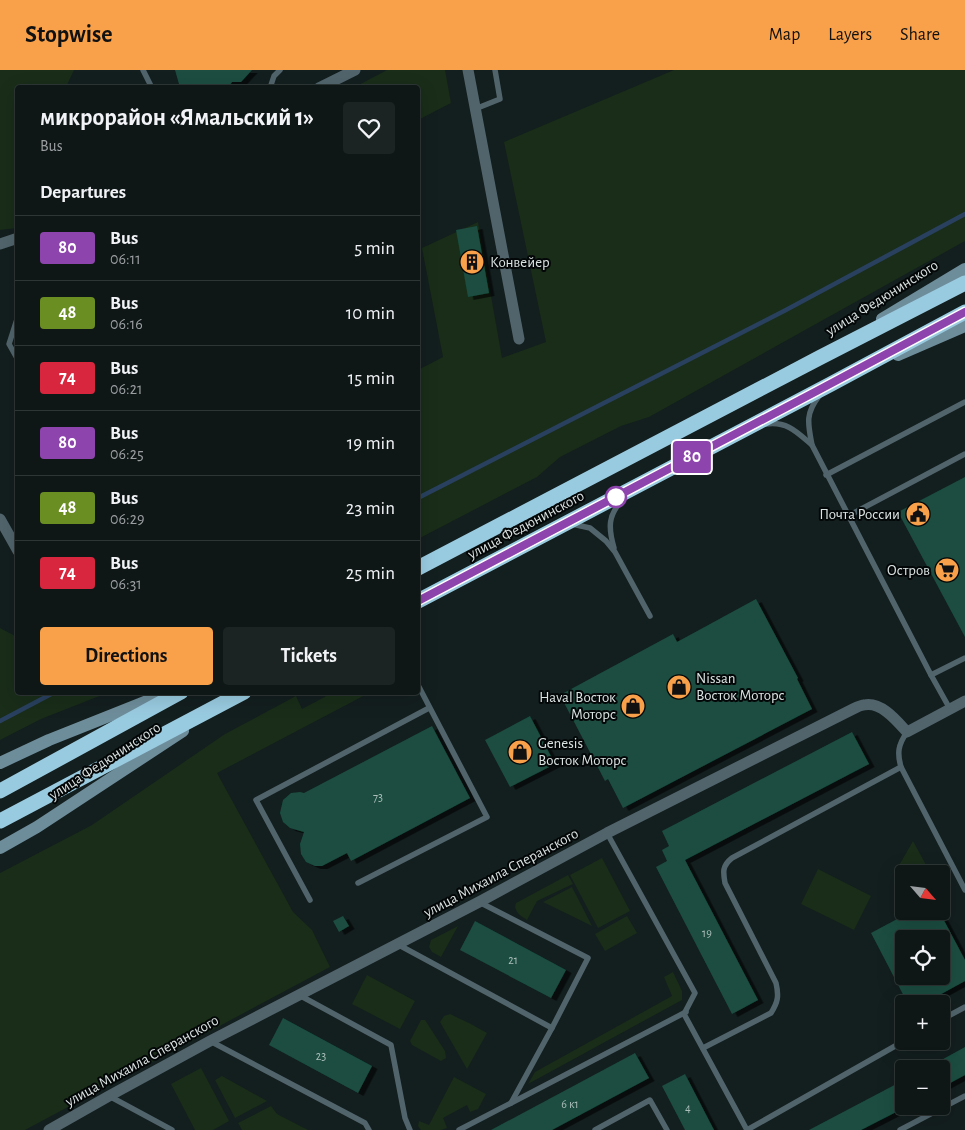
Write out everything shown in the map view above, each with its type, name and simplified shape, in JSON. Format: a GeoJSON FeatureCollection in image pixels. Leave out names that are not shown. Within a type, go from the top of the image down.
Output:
{"type":"FeatureCollection","features":[{"type":"Feature","properties":{"kind":"highway","name":"улица Федюнинского"},"geometry":{"type":"LineString","coordinates":[[420,567],[965,283]]}},
{"type":"Feature","properties":{"kind":"highway","name":"улица Федюнинского"},"geometry":{"type":"LineString","coordinates":[[420,600],[965,312]]}},
{"type":"Feature","properties":{"kind":"highway","name":"улица Федюнинского"},"geometry":{"type":"LineString","coordinates":[[0,791],[176,695]]}},
{"type":"Feature","properties":{"kind":"highway","name":"улица Федюнинского"},"geometry":{"type":"LineString","coordinates":[[0,820],[239,695]]}},
{"type":"Feature","properties":{"kind":"main road","name":"улица Федюнинского"},"geometry":{"type":"LineString","coordinates":[[818,358],[965,268]]}},
{"type":"Feature","properties":{"kind":"main road","name":"улица Федюнинского"},"geometry":{"type":"LineString","coordinates":[[833,383],[965,326]]}},
{"type":"Feature","properties":{"kind":"main road","name":"улица Федюнинского"},"geometry":{"type":"LineString","coordinates":[[0,763],[49,740],[162,695]]}},
{"type":"Feature","properties":{"kind":"main road","name":"улица Федюнинского"},"geometry":{"type":"LineString","coordinates":[[0,848],[37,827],[228,701]]}},
{"type":"Feature","properties":{"kind":"street"},"geometry":{"type":"LineString","coordinates":[[326,85],[355,70]]}},
{"type":"Feature","properties":{"kind":"street"},"geometry":{"type":"LineString","coordinates":[[468,70],[520,339]]}},
{"type":"Feature","properties":{"kind":"street"},"geometry":{"type":"LineString","coordinates":[[0,244],[15,239]]}},
{"type":"Feature","properties":{"kind":"street"},"geometry":{"type":"LineString","coordinates":[[0,519],[15,546]]}},
{"type":"Feature","properties":{"kind":"street"},"geometry":{"type":"LineString","coordinates":[[907,732],[965,701]]}},
{"type":"Feature","properties":{"kind":"street","name":"улица Михаила Сперанского"},"geometry":{"type":"LineString","coordinates":[[49,1130],[210,1041],[479,902],[607,833],[844,713],[866,704],[882,708],[907,732]]}},
{"type":"Feature","properties":{"kind":"lane"},"geometry":{"type":"LineString","coordinates":[[143,70],[150,85]]}},
{"type":"Feature","properties":{"kind":"lane"},"geometry":{"type":"LineString","coordinates":[[271,85],[274,76],[280,70]]}},
{"type":"Feature","properties":{"kind":"lane"},"geometry":{"type":"LineString","coordinates":[[475,109],[500,99],[497,71]]}},
{"type":"Feature","properties":{"kind":"lane"},"geometry":{"type":"LineString","coordinates":[[15,325],[9,344],[15,355]]}},
{"type":"Feature","properties":{"kind":"lane"},"geometry":{"type":"LineString","coordinates":[[833,383],[821,393],[809,414],[808,425],[812,445],[931,676],[950,709]]}},
{"type":"Feature","properties":{"kind":"lane"},"geometry":{"type":"LineString","coordinates":[[826,475],[965,402]]}},
{"type":"Feature","properties":{"kind":"lane"},"geometry":{"type":"LineString","coordinates":[[754,425],[775,423],[787,426],[812,445]]}},
{"type":"Feature","properties":{"kind":"lane"},"geometry":{"type":"LineString","coordinates":[[848,516],[965,454]]}},
{"type":"Feature","properties":{"kind":"lane"},"geometry":{"type":"LineString","coordinates":[[615,552],[611,539],[610,518],[621,500],[636,486]]}},
{"type":"Feature","properties":{"kind":"lane"},"geometry":{"type":"LineString","coordinates":[[562,525],[579,525],[590,528],[606,541],[615,552],[650,616]]}},
{"type":"Feature","properties":{"kind":"lane"},"geometry":{"type":"LineString","coordinates":[[931,676],[965,658]]}},
{"type":"Feature","properties":{"kind":"lane"},"geometry":{"type":"LineString","coordinates":[[358,883],[487,817],[420,689]]}},
{"type":"Feature","properties":{"kind":"lane"},"geometry":{"type":"LineString","coordinates":[[310,900],[256,800],[429,708]]}},
{"type":"Feature","properties":{"kind":"lane"},"geometry":{"type":"LineString","coordinates":[[907,732],[899,748],[898,756],[901,767],[965,890]]}},
{"type":"Feature","properties":{"kind":"lane"},"geometry":{"type":"LineString","coordinates":[[703,1048],[771,1013],[776,1005],[778,994],[776,983],[724,883],[723,872],[726,862],[901,767]]}},
{"type":"Feature","properties":{"kind":"lane"},"geometry":{"type":"LineString","coordinates":[[607,833],[695,993],[684,1014],[747,1130],[895,1046]]}},
{"type":"Feature","properties":{"kind":"lane"},"geometry":{"type":"LineString","coordinates":[[479,902],[588,958],[511,1103]]}},
{"type":"Feature","properties":{"kind":"lane"},"geometry":{"type":"LineString","coordinates":[[397,944],[552,1028]]}},
{"type":"Feature","properties":{"kind":"lane"},"geometry":{"type":"LineString","coordinates":[[299,995],[391,1045],[405,1118],[410,1130]]}},
{"type":"Feature","properties":{"kind":"lane"},"geometry":{"type":"LineString","coordinates":[[950,1015],[965,1007]]}},
{"type":"Feature","properties":{"kind":"lane"},"geometry":{"type":"LineString","coordinates":[[459,1130],[686,1012]]}},
{"type":"Feature","properties":{"kind":"lane"},"geometry":{"type":"LineString","coordinates":[[210,1041],[365,1123],[368,1130]]}},
{"type":"Feature","properties":{"kind":"lane"},"geometry":{"type":"LineString","coordinates":[[109,1096],[172,1130]]}},
{"type":"Feature","properties":{"kind":"lane"},"geometry":{"type":"LineString","coordinates":[[900,1130],[965,1096]]}},
{"type":"Feature","properties":{"kind":"lane"},"geometry":{"type":"LineString","coordinates":[[595,1130],[650,1100],[667,1130]]}},
{"type":"Feature","properties":{"kind":"green space"},"geometry":{"type":"Polygon","coordinates":[[[0,70],[74,70],[67,85],[15,85],[15,228],[0,230],[0,70]]]}},
{"type":"Feature","properties":{"kind":"green space"},"geometry":{"type":"Polygon","coordinates":[[[387,70],[445,70],[451,103],[420,119],[420,85],[359,85],[387,70]]]}},
{"type":"Feature","properties":{"kind":"green space"},"geometry":{"type":"Polygon","coordinates":[[[674,70],[965,70],[965,241],[649,417],[621,426],[560,457],[537,477],[420,538],[420,369],[443,357],[422,248],[478,222],[502,358],[546,342],[504,142],[674,70]]]}},
{"type":"Feature","properties":{"kind":"green space"},"geometry":{"type":"Polygon","coordinates":[[[0,628],[15,636],[15,695],[102,695],[41,719],[0,740],[0,628]]]}},
{"type":"Feature","properties":{"kind":"green space"},"geometry":{"type":"Polygon","coordinates":[[[328,695],[365,695],[217,773],[293,912],[312,930],[330,967],[25,1130],[0,1130],[0,873],[92,825],[225,734],[296,696],[302,709],[328,695]]]}},
{"type":"Feature","properties":{"kind":"green space"},"geometry":{"type":"Polygon","coordinates":[[[913,841],[926,865],[899,865],[913,841]]]}},
{"type":"Feature","properties":{"kind":"green space"},"geometry":{"type":"Polygon","coordinates":[[[602,858],[630,911],[598,928],[570,875],[602,858]]]}},
{"type":"Feature","properties":{"kind":"green space"},"geometry":{"type":"Polygon","coordinates":[[[818,869],[871,896],[854,930],[801,904],[818,869]]]}},
{"type":"Feature","properties":{"kind":"green space"},"geometry":{"type":"Polygon","coordinates":[[[568,875],[573,884],[537,901],[527,920],[518,913],[515,907],[516,903],[568,875]]]}},
{"type":"Feature","properties":{"kind":"green space"},"geometry":{"type":"Polygon","coordinates":[[[572,887],[592,926],[543,902],[572,887]]]}},
{"type":"Feature","properties":{"kind":"green space"},"geometry":{"type":"Polygon","coordinates":[[[627,916],[637,933],[605,951],[595,934],[627,916]]]}},
{"type":"Feature","properties":{"kind":"green space"},"geometry":{"type":"Polygon","coordinates":[[[458,926],[441,957],[432,952],[429,947],[431,940],[458,926]]]}},
{"type":"Feature","properties":{"kind":"green space"},"geometry":{"type":"Polygon","coordinates":[[[673,972],[682,991],[682,1000],[528,1084],[535,1072],[672,996],[664,977],[673,972]]]}},
{"type":"Feature","properties":{"kind":"green space"},"geometry":{"type":"Polygon","coordinates":[[[367,975],[415,1001],[400,1029],[352,1004],[367,975]]]}},
{"type":"Feature","properties":{"kind":"green space"},"geometry":{"type":"Polygon","coordinates":[[[450,1014],[487,1033],[467,1069],[440,1022],[444,1016],[450,1014]]]}},
{"type":"Feature","properties":{"kind":"green space"},"geometry":{"type":"Polygon","coordinates":[[[421,1020],[425,1020],[445,1051],[446,1058],[441,1061],[412,1045],[410,1041],[421,1020]]]}},
{"type":"Feature","properties":{"kind":"green space"},"geometry":{"type":"Polygon","coordinates":[[[201,1068],[229,1121],[213,1130],[195,1130],[171,1084],[201,1068]]]}},
{"type":"Feature","properties":{"kind":"green space"},"geometry":{"type":"Polygon","coordinates":[[[222,1076],[267,1101],[235,1118],[215,1080],[222,1076]]]}},
{"type":"Feature","properties":{"kind":"green space"},"geometry":{"type":"Polygon","coordinates":[[[454,1077],[486,1094],[478,1109],[470,1112],[467,1105],[443,1118],[447,1128],[441,1130],[421,1130],[418,1126],[419,1121],[429,1125],[454,1077]]]}},
{"type":"Feature","properties":{"kind":"green space"},"geometry":{"type":"Polygon","coordinates":[[[271,1106],[277,1114],[308,1130],[242,1130],[238,1123],[271,1106]]]}},
{"type":"Feature","properties":{"kind":"building"},"geometry":{"type":"Polygon","coordinates":[[[175,70],[252,70],[241,82],[232,82],[230,85],[179,84],[175,70]]]}},
{"type":"Feature","properties":{"kind":"building","name":"Конвейер"},"geometry":{"type":"Polygon","coordinates":[[[477,226],[489,293],[468,297],[456,230],[477,226]]]}},
{"type":"Feature","properties":{"kind":"building","name":"Остров"},"geometry":{"type":"Polygon","coordinates":[[[965,477],[965,637],[898,512],[965,477]]]}},
{"type":"Feature","properties":{"kind":"building","name":"Nissan Восток Моторс"},"geometry":{"type":"Polygon","coordinates":[[[756,599],[798,678],[812,709],[623,808],[608,779],[605,781],[560,695],[673,634],[677,642],[756,599]]]}},
{"type":"Feature","properties":{"kind":"building","name":"Genesis Восток Моторс"},"geometry":{"type":"Polygon","coordinates":[[[530,716],[555,764],[510,787],[485,740],[530,716]]]}},
{"type":"Feature","properties":{"kind":"building"},"geometry":{"type":"Polygon","coordinates":[[[432,726],[470,798],[351,861],[347,853],[322,866],[315,866],[306,862],[301,854],[300,844],[304,832],[290,828],[283,822],[280,813],[283,800],[291,793],[304,793],[432,726]]]}},
{"type":"Feature","properties":{"kind":"building"},"geometry":{"type":"Polygon","coordinates":[[[852,732],[869,764],[685,860],[758,1000],[732,1014],[656,867],[667,861],[662,850],[669,846],[662,831],[852,732]]]}},
{"type":"Feature","properties":{"kind":"building"},"geometry":{"type":"Polygon","coordinates":[[[343,916],[349,926],[339,932],[333,921],[343,916]]]}},
{"type":"Feature","properties":{"kind":"building"},"geometry":{"type":"Polygon","coordinates":[[[895,920],[944,920],[949,930],[895,930],[895,979],[871,933],[895,920]]]}},
{"type":"Feature","properties":{"kind":"building"},"geometry":{"type":"Polygon","coordinates":[[[475,921],[566,970],[551,998],[460,950],[475,921]]]}},
{"type":"Feature","properties":{"kind":"building"},"geometry":{"type":"Polygon","coordinates":[[[950,932],[965,960],[965,981],[939,995],[903,995],[898,985],[950,985],[950,932]]]}},
{"type":"Feature","properties":{"kind":"building"},"geometry":{"type":"Polygon","coordinates":[[[283,1018],[372,1066],[358,1093],[269,1045],[283,1018]]]}},
{"type":"Feature","properties":{"kind":"building"},"geometry":{"type":"Polygon","coordinates":[[[965,1047],[965,1075],[950,1083],[950,1060],[941,1060],[965,1047]]]}},
{"type":"Feature","properties":{"kind":"building"},"geometry":{"type":"Polygon","coordinates":[[[635,1053],[649,1078],[552,1130],[491,1130],[635,1053]]]}},
{"type":"Feature","properties":{"kind":"building"},"geometry":{"type":"Polygon","coordinates":[[[685,1074],[714,1130],[685,1130],[662,1086],[685,1074]]]}},
{"type":"Feature","properties":{"kind":"building"},"geometry":{"type":"Polygon","coordinates":[[[895,1085],[895,1113],[861,1130],[809,1130],[895,1085]]]}},
{"type":"Feature","properties":{"kind":"waterway"},"geometry":{"type":"LineString","coordinates":[[420,497],[784,311],[965,214]]}},
{"type":"Feature","properties":{"kind":"waterway"},"geometry":{"type":"LineString","coordinates":[[0,721],[49,695]]}},
{"type":"Feature","properties":{"kind":"bus line","name":"80"},"geometry":{"type":"LineString","coordinates":[[420,600],[965,312]]}},
{"type":"Feature","properties":{"kind":"place","name":"Конвейер"},"geometry":{"type":"Point","coordinates":[472,262]}},
{"type":"Feature","properties":{"kind":"place","name":"Почта России"},"geometry":{"type":"Point","coordinates":[918,514]}},
{"type":"Feature","properties":{"kind":"place","name":"Остров"},"geometry":{"type":"Point","coordinates":[947,570]}},
{"type":"Feature","properties":{"kind":"place","name":"Nissan Восток Моторс"},"geometry":{"type":"Point","coordinates":[679,687]}},
{"type":"Feature","properties":{"kind":"place","name":"Haval Восток Моторс"},"geometry":{"type":"Point","coordinates":[633,706]}},
{"type":"Feature","properties":{"kind":"place","name":"Genesis Восток Моторс"},"geometry":{"type":"Point","coordinates":[520,752]}}]}
